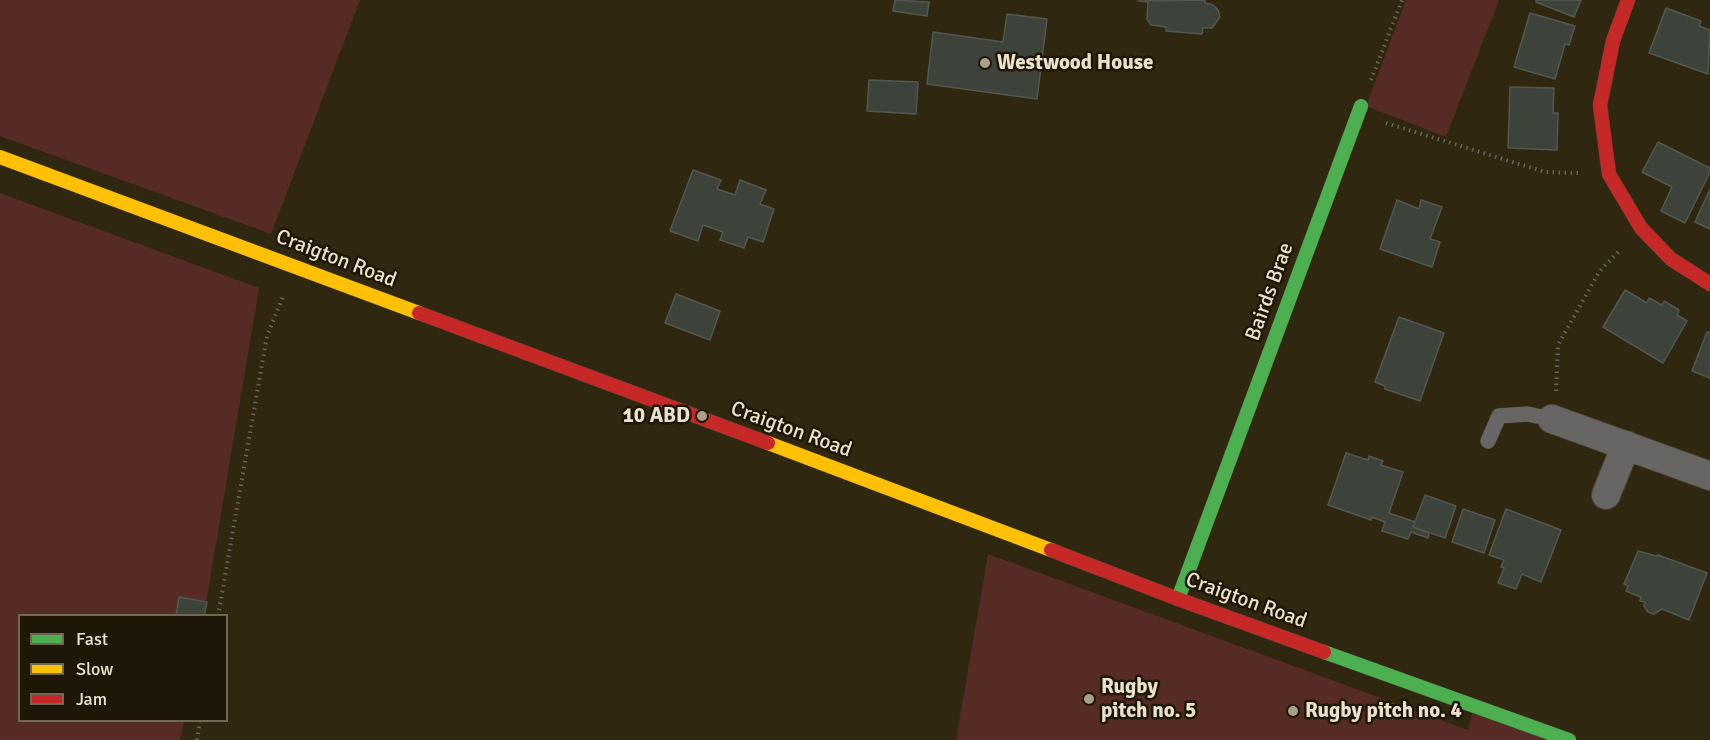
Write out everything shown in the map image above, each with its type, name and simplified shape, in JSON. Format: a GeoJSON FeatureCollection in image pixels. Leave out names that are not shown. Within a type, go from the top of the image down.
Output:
{"type":"FeatureCollection","features":[{"type":"Feature","properties":{"kind":"street"},"geometry":{"type":"LineString","coordinates":[[1628,0],[1612,41],[1600,105],[1609,174],[1641,228],[1671,259],[1710,285]]}},
{"type":"Feature","properties":{"kind":"street","name":"Bairds Brae"},"geometry":{"type":"LineString","coordinates":[[1178,599],[1360,110]]}},
{"type":"Feature","properties":{"kind":"street","name":"Craigton Road"},"geometry":{"type":"LineString","coordinates":[[0,157],[918,499],[1178,599],[1569,740]]}},
{"type":"Feature","properties":{"kind":"street"},"geometry":{"type":"LineString","coordinates":[[1552,419],[1710,476]]}},
{"type":"Feature","properties":{"kind":"street"},"geometry":{"type":"LineString","coordinates":[[1606,495],[1626,445]]}},
{"type":"Feature","properties":{"kind":"lane"},"geometry":{"type":"LineString","coordinates":[[1488,441],[1499,416],[1527,414],[1552,419]]}},
{"type":"Feature","properties":{"kind":"path"},"geometry":{"type":"LineString","coordinates":[[1402,0],[1360,110],[1545,172],[1609,174]]}},
{"type":"Feature","properties":{"kind":"path"},"geometry":{"type":"LineString","coordinates":[[1552,419],[1558,377],[1558,345],[1599,273],[1641,228]]}},
{"type":"Feature","properties":{"kind":"path"},"geometry":{"type":"LineString","coordinates":[[219,614],[267,336],[295,266]]}},
{"type":"Feature","properties":{"kind":"path"},"geometry":{"type":"LineString","coordinates":[[197,740],[200,722]]}},
{"type":"Feature","properties":{"kind":"shaded area"},"geometry":{"type":"Polygon","coordinates":[[[0,0],[360,0],[271,234],[0,136],[0,0]]]}},
{"type":"Feature","properties":{"kind":"shaded area"},"geometry":{"type":"Polygon","coordinates":[[[1406,0],[1499,0],[1446,137],[1366,106],[1406,0]]]}},
{"type":"Feature","properties":{"kind":"shaded area"},"geometry":{"type":"Polygon","coordinates":[[[0,193],[259,288],[204,614],[18,614],[18,722],[184,722],[180,740],[0,740],[0,193]]]}},
{"type":"Feature","properties":{"kind":"shaded area"},"geometry":{"type":"Polygon","coordinates":[[[988,554],[1468,730],[1474,705],[1569,740],[956,740],[988,554]]]}},
{"type":"Feature","properties":{"kind":"building"},"geometry":{"type":"Polygon","coordinates":[[[895,0],[929,2],[927,16],[893,11],[895,0]]]}},
{"type":"Feature","properties":{"kind":"building"},"geometry":{"type":"Polygon","coordinates":[[[1205,0],[1205,3],[1213,5],[1218,10],[1220,17],[1212,28],[1203,28],[1202,34],[1166,31],[1166,27],[1151,25],[1147,19],[1148,2],[1138,1],[1205,0]]]}},
{"type":"Feature","properties":{"kind":"building"},"geometry":{"type":"Polygon","coordinates":[[[1536,0],[1581,0],[1574,17],[1536,2],[1536,0]]]}},
{"type":"Feature","properties":{"kind":"building"},"geometry":{"type":"Polygon","coordinates":[[[1666,8],[1701,21],[1699,26],[1710,30],[1708,74],[1649,53],[1666,8]]]}},
{"type":"Feature","properties":{"kind":"building"},"geometry":{"type":"Polygon","coordinates":[[[1530,13],[1575,26],[1569,45],[1565,44],[1555,79],[1514,67],[1530,13]]]}},
{"type":"Feature","properties":{"kind":"building","name":"Westwood House"},"geometry":{"type":"Polygon","coordinates":[[[1007,14],[1047,19],[1037,99],[927,84],[933,32],[1003,42],[1007,14]]]}},
{"type":"Feature","properties":{"kind":"building"},"geometry":{"type":"Polygon","coordinates":[[[869,80],[918,82],[916,114],[867,111],[869,80]]]}},
{"type":"Feature","properties":{"kind":"building"},"geometry":{"type":"Polygon","coordinates":[[[1510,87],[1554,88],[1553,113],[1558,113],[1557,150],[1508,148],[1510,87]]]}},
{"type":"Feature","properties":{"kind":"building"},"geometry":{"type":"Polygon","coordinates":[[[1658,142],[1710,168],[1685,223],[1661,211],[1672,187],[1642,172],[1658,142]]]}},
{"type":"Feature","properties":{"kind":"building"},"geometry":{"type":"Polygon","coordinates":[[[693,170],[721,180],[717,189],[735,195],[740,180],[766,190],[760,204],[774,209],[763,242],[748,237],[744,248],[720,240],[723,232],[703,225],[698,241],[670,231],[693,170]]]}},
{"type":"Feature","properties":{"kind":"building"},"geometry":{"type":"Polygon","coordinates":[[[1710,189],[1710,229],[1695,222],[1710,189]]]}},
{"type":"Feature","properties":{"kind":"building"},"geometry":{"type":"Polygon","coordinates":[[[1397,200],[1419,209],[1421,200],[1442,207],[1430,239],[1440,242],[1432,267],[1380,249],[1397,200]]]}},
{"type":"Feature","properties":{"kind":"building"},"geometry":{"type":"Polygon","coordinates":[[[1625,290],[1647,303],[1649,298],[1662,305],[1664,301],[1679,310],[1677,315],[1687,321],[1663,363],[1603,327],[1625,290]]]}},
{"type":"Feature","properties":{"kind":"building"},"geometry":{"type":"Polygon","coordinates":[[[676,294],[720,311],[710,340],[665,323],[676,294]]]}},
{"type":"Feature","properties":{"kind":"building"},"geometry":{"type":"Polygon","coordinates":[[[1399,317],[1444,333],[1420,401],[1385,389],[1385,386],[1375,382],[1399,317]]]}},
{"type":"Feature","properties":{"kind":"building"},"geometry":{"type":"Polygon","coordinates":[[[1707,332],[1710,332],[1710,378],[1692,371],[1707,332]]]}},
{"type":"Feature","properties":{"kind":"building"},"geometry":{"type":"Polygon","coordinates":[[[1346,453],[1368,460],[1369,456],[1383,461],[1381,465],[1403,472],[1389,513],[1415,522],[1413,527],[1429,533],[1428,538],[1411,532],[1408,539],[1382,531],[1385,522],[1372,517],[1371,520],[1328,505],[1346,453]]]}},
{"type":"Feature","properties":{"kind":"building"},"geometry":{"type":"Polygon","coordinates":[[[1425,495],[1456,506],[1445,538],[1413,527],[1425,495]]]}},
{"type":"Feature","properties":{"kind":"building"},"geometry":{"type":"Polygon","coordinates":[[[1463,509],[1495,520],[1484,553],[1452,542],[1463,509]]]}},
{"type":"Feature","properties":{"kind":"building"},"geometry":{"type":"Polygon","coordinates":[[[1506,509],[1561,530],[1541,582],[1522,574],[1516,589],[1498,583],[1504,568],[1501,567],[1504,560],[1489,555],[1506,509]]]}},
{"type":"Feature","properties":{"kind":"building"},"geometry":{"type":"Polygon","coordinates":[[[1638,551],[1658,555],[1707,573],[1689,620],[1662,609],[1654,614],[1648,612],[1644,606],[1645,602],[1640,601],[1641,597],[1626,591],[1628,586],[1624,584],[1638,551]]]}},
{"type":"Feature","properties":{"kind":"building"},"geometry":{"type":"Polygon","coordinates":[[[179,597],[207,602],[204,614],[176,614],[179,597]]]}},
{"type":"Feature","properties":{"kind":"traffic: fast"},"geometry":{"type":"LineString","coordinates":[[1178,599],[1361,106]]}},
{"type":"Feature","properties":{"kind":"traffic: fast"},"geometry":{"type":"LineString","coordinates":[[1324,652],[1569,740]]}},
{"type":"Feature","properties":{"kind":"traffic: slow"},"geometry":{"type":"LineString","coordinates":[[0,157],[419,313]]}},
{"type":"Feature","properties":{"kind":"traffic: slow"},"geometry":{"type":"LineString","coordinates":[[768,443],[1051,550]]}},
{"type":"Feature","properties":{"kind":"traffic: jam"},"geometry":{"type":"LineString","coordinates":[[1628,0],[1613,41],[1600,105],[1609,174],[1641,228],[1671,259],[1710,284]]}},
{"type":"Feature","properties":{"kind":"traffic: jam"},"geometry":{"type":"LineString","coordinates":[[419,313],[768,443]]}},
{"type":"Feature","properties":{"kind":"traffic: jam"},"geometry":{"type":"LineString","coordinates":[[1051,550],[1324,652]]}},
{"type":"Feature","properties":{"kind":"place","name":"Westwood House"},"geometry":{"type":"Point","coordinates":[985,63]}},
{"type":"Feature","properties":{"kind":"place","name":"10 ABD"},"geometry":{"type":"Point","coordinates":[702,416]}},
{"type":"Feature","properties":{"kind":"place","name":"Rugby pitch no. 5"},"geometry":{"type":"Point","coordinates":[1089,699]}},
{"type":"Feature","properties":{"kind":"place","name":"Rugby pitch no. 4"},"geometry":{"type":"Point","coordinates":[1293,711]}}]}
